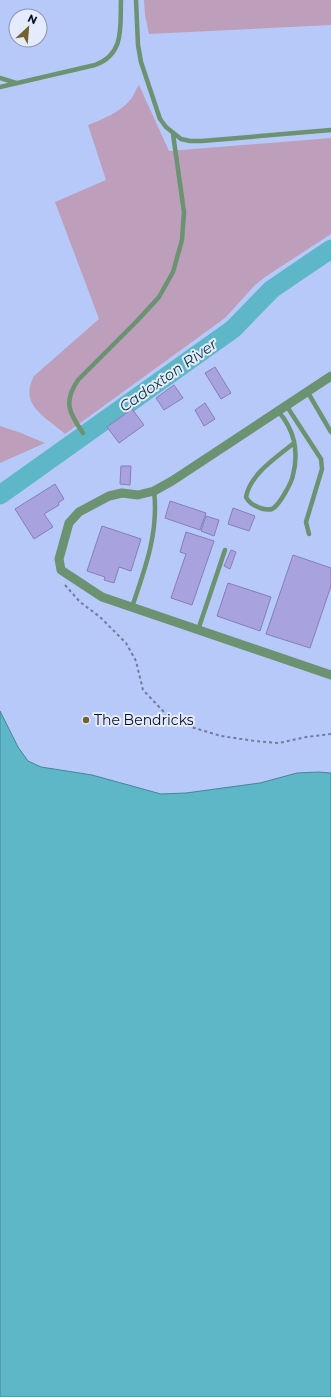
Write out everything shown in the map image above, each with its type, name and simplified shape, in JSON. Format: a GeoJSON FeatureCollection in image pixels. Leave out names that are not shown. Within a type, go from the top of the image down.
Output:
{"type":"FeatureCollection","features":[{"type":"Feature","properties":{"kind":"street"},"geometry":{"type":"LineString","coordinates":[[330,672],[198,630],[102,597],[61,570],[59,559],[69,523],[79,512],[109,496],[122,493],[138,495],[154,491],[172,481],[331,376]]}},
{"type":"Feature","properties":{"kind":"lane"},"geometry":{"type":"LineString","coordinates":[[0,87],[95,66],[107,60],[116,49],[119,40],[121,0]]}},
{"type":"Feature","properties":{"kind":"lane"},"geometry":{"type":"LineString","coordinates":[[136,0],[138,45],[141,62],[160,119],[173,134],[181,139],[202,141],[331,130]]}},
{"type":"Feature","properties":{"kind":"lane"},"geometry":{"type":"LineString","coordinates":[[0,78],[16,83]]}},
{"type":"Feature","properties":{"kind":"lane"},"geometry":{"type":"LineString","coordinates":[[83,433],[72,417],[68,404],[72,390],[78,380],[137,321],[159,296],[173,272],[182,240],[184,212],[173,134]]}},
{"type":"Feature","properties":{"kind":"lane"},"geometry":{"type":"LineString","coordinates":[[307,391],[331,432]]}},
{"type":"Feature","properties":{"kind":"lane"},"geometry":{"type":"LineString","coordinates":[[286,405],[321,459],[322,469],[306,522],[309,534]]}},
{"type":"Feature","properties":{"kind":"lane"},"geometry":{"type":"LineString","coordinates":[[278,411],[287,421],[292,434],[294,443],[295,461],[293,476],[290,485],[278,504],[272,509],[264,509],[249,502],[246,497],[250,484],[276,457],[294,443]]}},
{"type":"Feature","properties":{"kind":"lane"},"geometry":{"type":"LineString","coordinates":[[132,607],[148,560],[152,541],[155,514],[154,491]]}},
{"type":"Feature","properties":{"kind":"lane"},"geometry":{"type":"LineString","coordinates":[[198,630],[225,550]]}},
{"type":"Feature","properties":{"kind":"path"},"geometry":{"type":"LineString","coordinates":[[63,571],[60,579],[80,602],[100,617],[126,643],[136,661],[143,690],[165,713],[191,727],[221,736],[255,741],[279,743],[306,737],[331,734]]}},
{"type":"Feature","properties":{"kind":"shaded area"},"geometry":{"type":"Polygon","coordinates":[[[144,0],[331,0],[331,25],[149,34],[144,0]]]}},
{"type":"Feature","properties":{"kind":"shaded area"},"geometry":{"type":"Polygon","coordinates":[[[139,85],[169,151],[331,138],[331,234],[265,277],[255,285],[225,318],[65,434],[37,410],[32,403],[30,386],[34,376],[99,319],[55,202],[106,180],[88,125],[111,115],[122,108],[131,99],[139,85]]]}},
{"type":"Feature","properties":{"kind":"shaded area"},"geometry":{"type":"Polygon","coordinates":[[[0,426],[21,433],[45,443],[0,463],[0,426]]]}},
{"type":"Feature","properties":{"kind":"shaded area"},"geometry":{"type":"Polygon","coordinates":[[[0,711],[18,747],[28,761],[41,767],[92,775],[161,794],[186,793],[260,783],[297,773],[331,773],[331,1397],[0,1397],[0,711]]]}},
{"type":"Feature","properties":{"kind":"building"},"geometry":{"type":"Polygon","coordinates":[[[215,367],[231,393],[221,399],[205,373],[215,367]]]}},
{"type":"Feature","properties":{"kind":"building"},"geometry":{"type":"Polygon","coordinates":[[[174,385],[183,398],[164,410],[156,398],[174,385]]]}},
{"type":"Feature","properties":{"kind":"building"},"geometry":{"type":"Polygon","coordinates":[[[205,403],[215,419],[204,426],[195,410],[205,403]]]}},
{"type":"Feature","properties":{"kind":"building"},"geometry":{"type":"Polygon","coordinates":[[[132,409],[144,425],[119,443],[107,427],[132,409]]]}},
{"type":"Feature","properties":{"kind":"building"},"geometry":{"type":"Polygon","coordinates":[[[121,466],[131,466],[130,485],[120,484],[121,466]]]}},
{"type":"Feature","properties":{"kind":"building"},"geometry":{"type":"Polygon","coordinates":[[[55,484],[64,499],[58,503],[59,505],[44,514],[53,527],[34,539],[15,509],[55,484]]]}},
{"type":"Feature","properties":{"kind":"building"},"geometry":{"type":"Polygon","coordinates":[[[170,501],[206,513],[200,530],[165,518],[170,501]]]}},
{"type":"Feature","properties":{"kind":"building"},"geometry":{"type":"Polygon","coordinates":[[[233,508],[255,516],[249,531],[228,524],[233,508]]]}},
{"type":"Feature","properties":{"kind":"building"},"geometry":{"type":"Polygon","coordinates":[[[206,516],[219,520],[214,536],[201,531],[206,516]]]}},
{"type":"Feature","properties":{"kind":"building"},"geometry":{"type":"Polygon","coordinates":[[[102,526],[141,539],[131,571],[119,567],[114,583],[104,580],[105,577],[87,571],[102,526]]]}},
{"type":"Feature","properties":{"kind":"building"},"geometry":{"type":"Polygon","coordinates":[[[186,532],[214,541],[192,605],[171,598],[186,554],[180,552],[186,532]]]}},
{"type":"Feature","properties":{"kind":"building"},"geometry":{"type":"Polygon","coordinates":[[[231,550],[236,552],[230,569],[224,566],[231,550]]]}},
{"type":"Feature","properties":{"kind":"building"},"geometry":{"type":"Polygon","coordinates":[[[293,555],[331,568],[331,586],[310,648],[266,634],[293,555]]]}},
{"type":"Feature","properties":{"kind":"building"},"geometry":{"type":"Polygon","coordinates":[[[228,583],[271,597],[260,631],[217,616],[228,583]]]}},
{"type":"Feature","properties":{"kind":"waterway","name":"Cadoxton River"},"geometry":{"type":"LineString","coordinates":[[0,495],[233,329],[272,289],[331,249]]}},
{"type":"Feature","properties":{"kind":"place","name":"The Bendricks"},"geometry":{"type":"Point","coordinates":[86,720]}}]}
